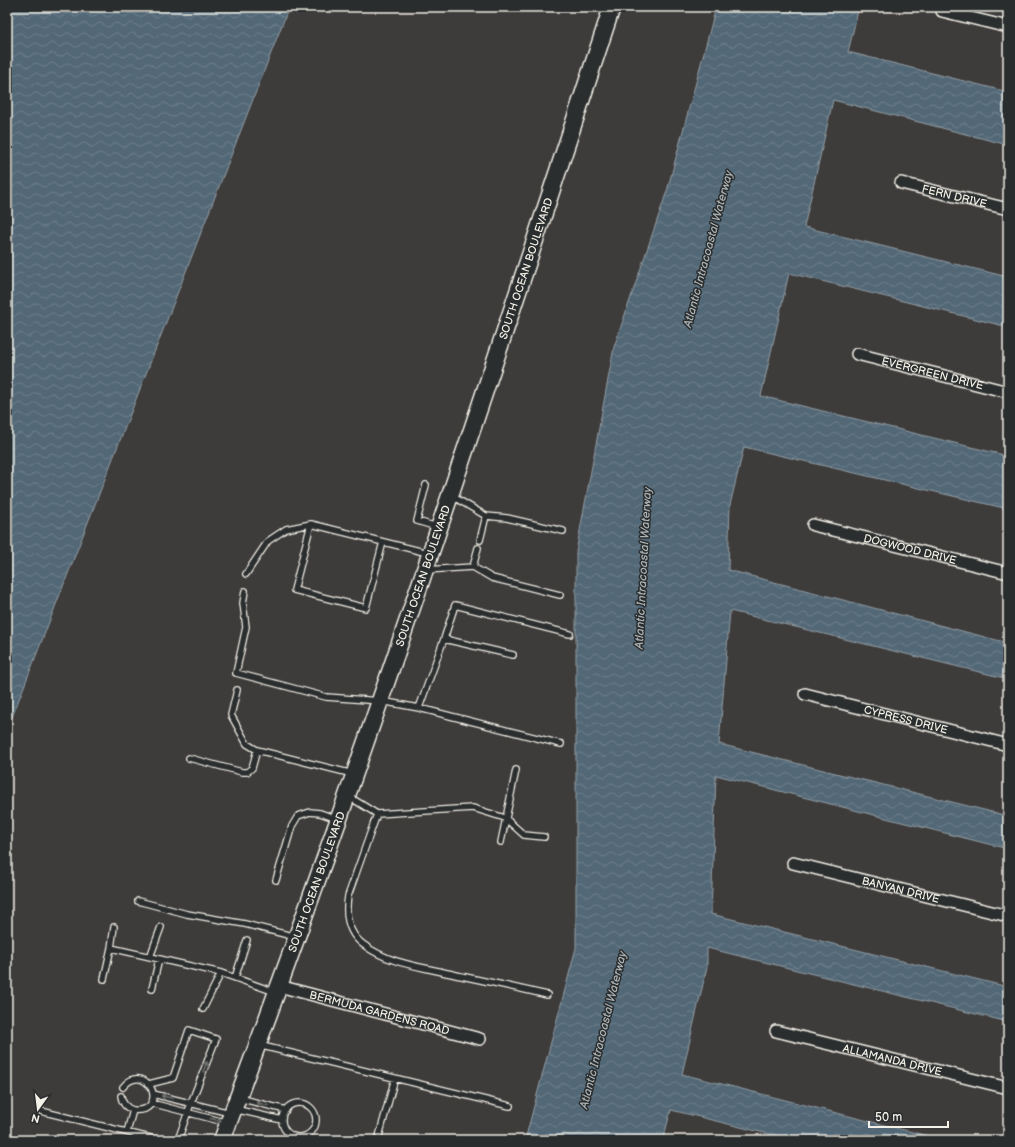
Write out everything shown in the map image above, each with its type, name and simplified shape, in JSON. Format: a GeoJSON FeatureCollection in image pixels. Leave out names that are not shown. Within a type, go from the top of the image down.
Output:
{"type":"FeatureCollection","features":[{"type":"Feature","properties":{"kind":"main road","name":"SOUTH OCEAN BOULEVARD"},"geometry":{"type":"LineString","coordinates":[[222,1140],[297,938],[381,701],[612,7]]}},
{"type":"Feature","properties":{"kind":"street"},"geometry":{"type":"LineString","coordinates":[[942,11],[1008,27]]}},
{"type":"Feature","properties":{"kind":"street","name":"FERN DRIVE"},"geometry":{"type":"LineString","coordinates":[[901,183],[1008,209]]}},
{"type":"Feature","properties":{"kind":"street","name":"EVERGREEN DRIVE"},"geometry":{"type":"LineString","coordinates":[[857,354],[1008,392]]}},
{"type":"Feature","properties":{"kind":"street","name":"DOGWOOD DRIVE"},"geometry":{"type":"LineString","coordinates":[[813,525],[1008,573]]}},
{"type":"Feature","properties":{"kind":"street","name":"CYPRESS DRIVE"},"geometry":{"type":"LineString","coordinates":[[805,694],[1008,745]]}},
{"type":"Feature","properties":{"kind":"street","name":"BANYAN DRIVE"},"geometry":{"type":"LineString","coordinates":[[793,863],[1008,916]]}},
{"type":"Feature","properties":{"kind":"street","name":"BERMUDA GARDENS ROAD"},"geometry":{"type":"LineString","coordinates":[[278,990],[480,1039]]}},
{"type":"Feature","properties":{"kind":"street","name":"ALLAMANDA DRIVE"},"geometry":{"type":"LineString","coordinates":[[776,1031],[1008,1088]]}},
{"type":"Feature","properties":{"kind":"lane"},"geometry":{"type":"LineString","coordinates":[[426,485],[417,521],[439,528]]}},
{"type":"Feature","properties":{"kind":"lane"},"geometry":{"type":"LineString","coordinates":[[450,495],[486,516],[507,518],[563,531]]}},
{"type":"Feature","properties":{"kind":"lane"},"geometry":{"type":"LineString","coordinates":[[480,540],[486,516]]}},
{"type":"Feature","properties":{"kind":"lane"},"geometry":{"type":"LineString","coordinates":[[311,524],[294,590],[366,608],[383,542]]}},
{"type":"Feature","properties":{"kind":"lane"},"geometry":{"type":"LineString","coordinates":[[246,574],[268,541],[286,529],[311,524],[431,554]]}},
{"type":"Feature","properties":{"kind":"lane"},"geometry":{"type":"LineString","coordinates":[[473,567],[478,548]]}},
{"type":"Feature","properties":{"kind":"lane"},"geometry":{"type":"LineString","coordinates":[[425,570],[473,567],[492,578],[560,595]]}},
{"type":"Feature","properties":{"kind":"lane"},"geometry":{"type":"LineString","coordinates":[[245,591],[243,603],[246,627],[236,673],[326,697],[381,701],[419,708],[560,744]]}},
{"type":"Feature","properties":{"kind":"lane"},"geometry":{"type":"LineString","coordinates":[[419,708],[455,605],[570,634]]}},
{"type":"Feature","properties":{"kind":"lane"},"geometry":{"type":"LineString","coordinates":[[444,638],[513,655]]}},
{"type":"Feature","properties":{"kind":"lane"},"geometry":{"type":"LineString","coordinates":[[237,690],[231,715],[246,744],[257,750],[355,775]]}},
{"type":"Feature","properties":{"kind":"lane"},"geometry":{"type":"LineString","coordinates":[[189,758],[247,772],[252,768],[257,750]]}},
{"type":"Feature","properties":{"kind":"lane"},"geometry":{"type":"LineString","coordinates":[[501,842],[516,770]]}},
{"type":"Feature","properties":{"kind":"lane"},"geometry":{"type":"LineString","coordinates":[[348,796],[377,814],[473,808],[506,818],[524,835],[544,837]]}},
{"type":"Feature","properties":{"kind":"lane"},"geometry":{"type":"LineString","coordinates":[[276,880],[292,826],[298,816],[310,812],[320,813],[339,820]]}},
{"type":"Feature","properties":{"kind":"lane"},"geometry":{"type":"LineString","coordinates":[[377,814],[348,896],[346,910],[348,923],[354,935],[363,945],[389,960],[548,995]]}},
{"type":"Feature","properties":{"kind":"lane"},"geometry":{"type":"LineString","coordinates":[[138,901],[187,914],[245,924],[297,938]]}},
{"type":"Feature","properties":{"kind":"lane"},"geometry":{"type":"LineString","coordinates":[[104,979],[114,927]]}},
{"type":"Feature","properties":{"kind":"lane"},"geometry":{"type":"LineString","coordinates":[[150,957],[161,927]]}},
{"type":"Feature","properties":{"kind":"lane"},"geometry":{"type":"LineString","coordinates":[[235,978],[247,940]]}},
{"type":"Feature","properties":{"kind":"lane"},"geometry":{"type":"LineString","coordinates":[[111,948],[221,973],[278,990]]}},
{"type":"Feature","properties":{"kind":"lane"},"geometry":{"type":"LineString","coordinates":[[152,989],[159,959]]}},
{"type":"Feature","properties":{"kind":"lane"},"geometry":{"type":"LineString","coordinates":[[203,1009],[221,973]]}},
{"type":"Feature","properties":{"kind":"lane"},"geometry":{"type":"LineString","coordinates":[[149,1084],[173,1078],[189,1030],[216,1039],[178,1140]]}},
{"type":"Feature","properties":{"kind":"lane"},"geometry":{"type":"LineString","coordinates":[[258,1044],[510,1106]]}},
{"type":"Feature","properties":{"kind":"lane"},"geometry":{"type":"LineString","coordinates":[[378,1140],[394,1078]]}},
{"type":"Feature","properties":{"kind":"lane"},"geometry":{"type":"LineString","coordinates":[[121,1096],[125,1105],[138,1111],[148,1107],[153,1098],[149,1084],[146,1081],[136,1079],[131,1080],[123,1087]]}},
{"type":"Feature","properties":{"kind":"lane"},"geometry":{"type":"LineString","coordinates":[[153,1094],[191,1103],[282,1120]]}},
{"type":"Feature","properties":{"kind":"lane"},"geometry":{"type":"LineString","coordinates":[[151,1103],[188,1112],[286,1110]]}},
{"type":"Feature","properties":{"kind":"lane"},"geometry":{"type":"LineString","coordinates":[[299,1103],[310,1107],[316,1115],[313,1131],[304,1137],[299,1138],[294,1137],[285,1130],[282,1120],[286,1110],[294,1104],[299,1103]]}},
{"type":"Feature","properties":{"kind":"lane"},"geometry":{"type":"LineString","coordinates":[[128,1132],[133,1110]]}},
{"type":"Feature","properties":{"kind":"lane"},"geometry":{"type":"LineString","coordinates":[[41,1111],[158,1140]]}},
{"type":"Feature","properties":{"kind":"water"},"geometry":{"type":"Polygon","coordinates":[[[7,7],[289,7],[7,730],[7,7]]]}},
{"type":"Feature","properties":{"kind":"water","name":"Atlantic Intracoastal Waterway"},"geometry":{"type":"Polygon","coordinates":[[[716,7],[859,7],[848,52],[1008,92],[1008,145],[833,100],[804,227],[1008,277],[1008,327],[789,273],[761,396],[1008,456],[1008,509],[744,447],[730,505],[728,570],[1008,643],[1008,679],[730,611],[719,744],[1008,816],[1008,849],[716,775],[711,914],[1008,987],[1008,1022],[707,948],[707,967],[682,1074],[944,1140],[793,1140],[671,1110],[663,1140],[525,1140],[576,948],[576,552],[614,347],[667,191],[716,7]]]}}]}
